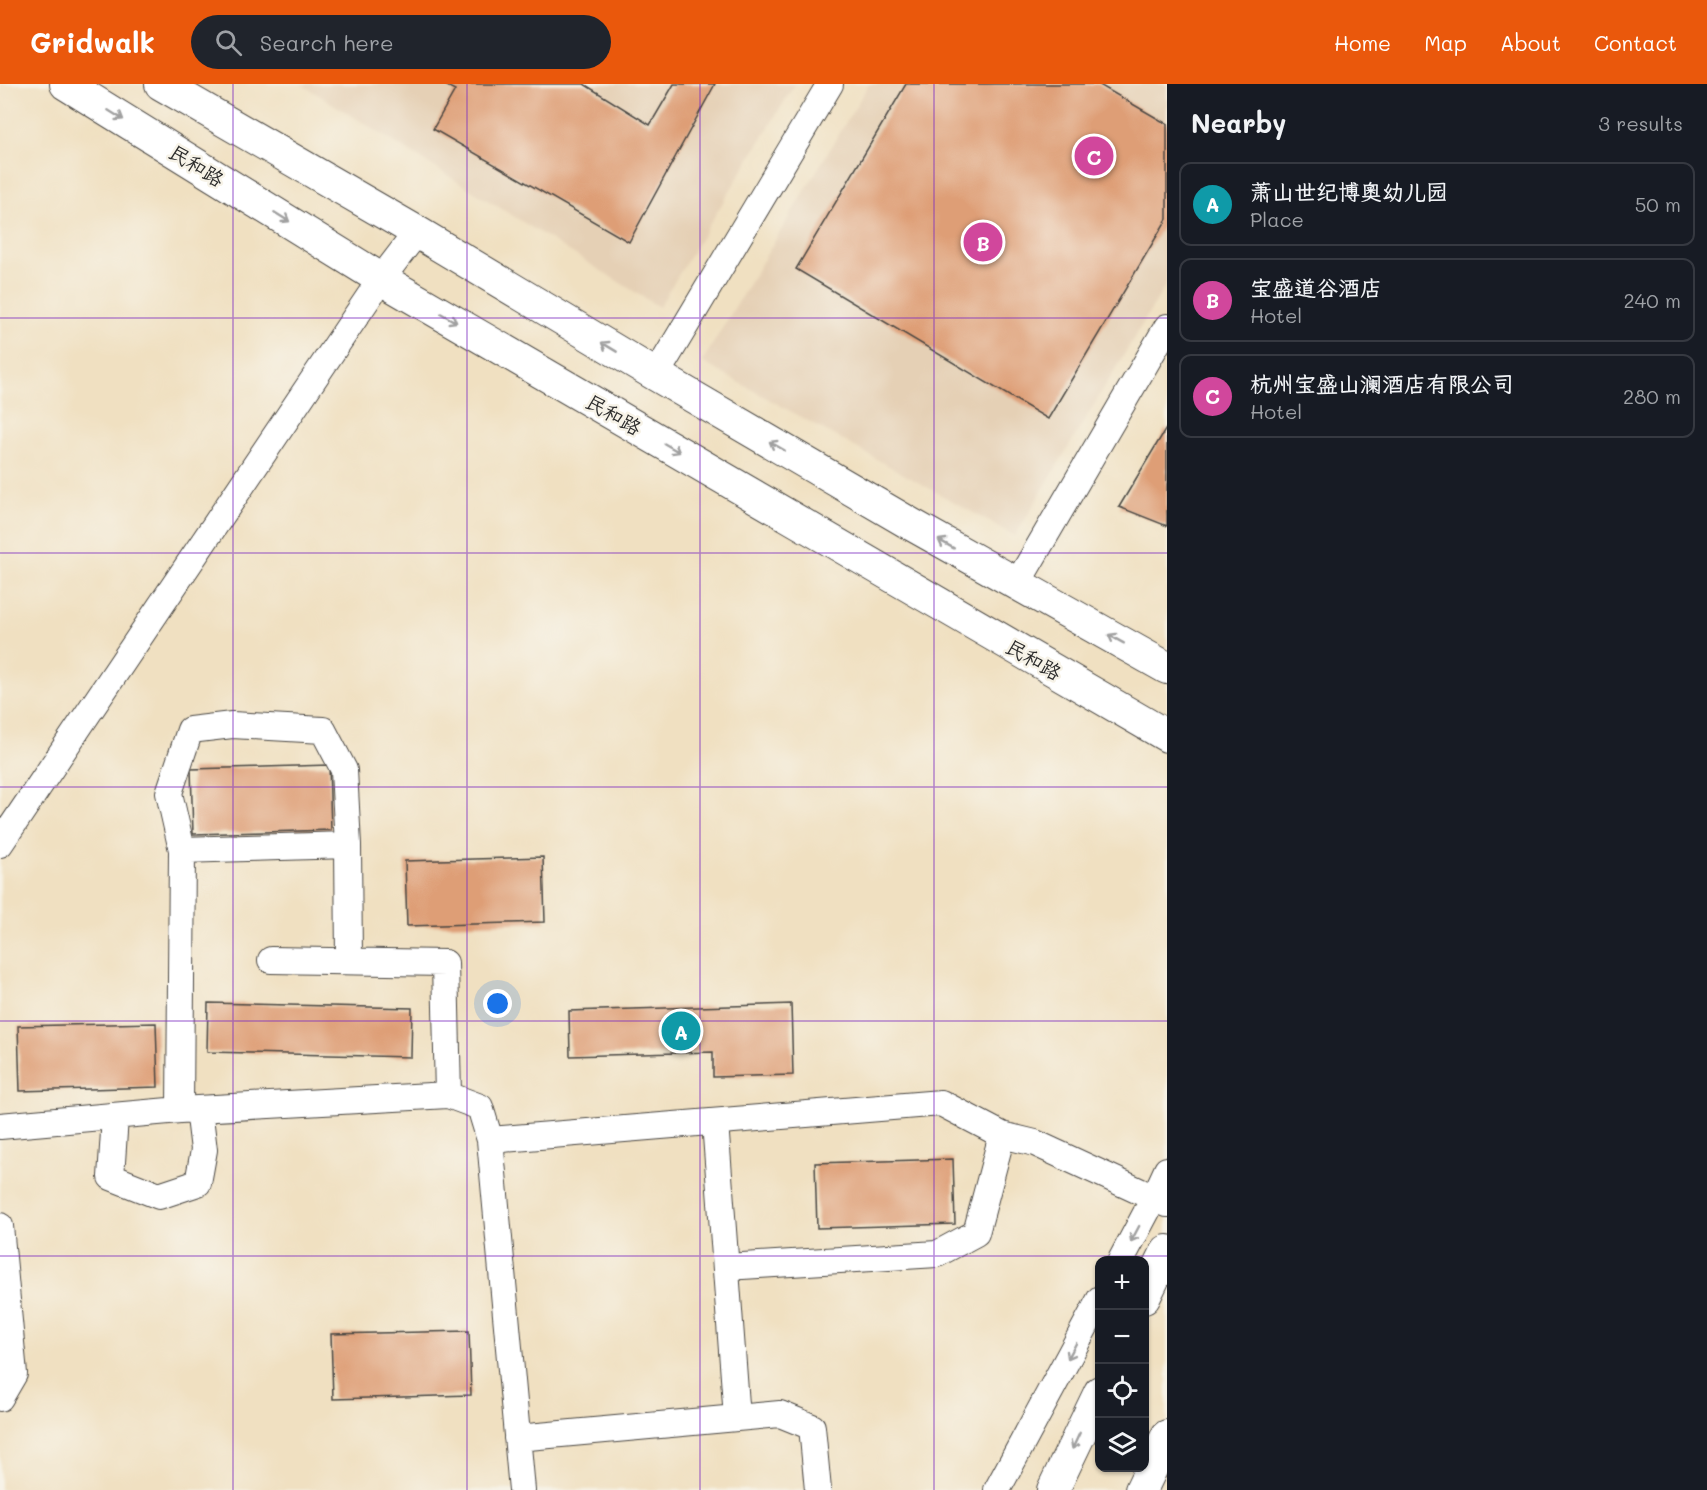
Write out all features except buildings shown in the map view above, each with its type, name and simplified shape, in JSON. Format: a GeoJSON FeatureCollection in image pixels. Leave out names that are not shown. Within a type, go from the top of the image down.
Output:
{"type":"FeatureCollection","features":[{"type":"Feature","properties":{"kind":"main road","name":"民和路"},"geometry":{"type":"LineString","coordinates":[[66,84],[381,279],[1167,736]]}},
{"type":"Feature","properties":{"kind":"main road"},"geometry":{"type":"LineString","coordinates":[[168,86],[909,523],[1167,668]]}},
{"type":"Feature","properties":{"kind":"main road"},"geometry":{"type":"LineString","coordinates":[[1149,1288],[1167,1251]]}},
{"type":"Feature","properties":{"kind":"main road"},"geometry":{"type":"LineString","coordinates":[[1053,1490],[1095,1402]]}},
{"type":"Feature","properties":{"kind":"main road"},"geometry":{"type":"LineString","coordinates":[[1142,1490],[1167,1436]]}},
{"type":"Feature","properties":{"kind":"street"},"geometry":{"type":"LineString","coordinates":[[656,375],[830,84]]}},
{"type":"Feature","properties":{"kind":"street"},"geometry":{"type":"LineString","coordinates":[[0,844],[381,279],[417,232]]}},
{"type":"Feature","properties":{"kind":"street"},"geometry":{"type":"LineString","coordinates":[[1017,584],[1167,327]]}},
{"type":"Feature","properties":{"kind":"street"},"geometry":{"type":"LineString","coordinates":[[115,1117],[111,1177],[159,1196],[198,1183],[204,1150],[190,1110],[182,850],[168,793],[190,730],[232,724],[323,730],[344,770],[348,845],[349,961]]}},
{"type":"Feature","properties":{"kind":"street"},"geometry":{"type":"LineString","coordinates":[[182,850],[348,845]]}},
{"type":"Feature","properties":{"kind":"street"},"geometry":{"type":"LineString","coordinates":[[271,960],[445,963],[448,1095]]}},
{"type":"Feature","properties":{"kind":"street"},"geometry":{"type":"LineString","coordinates":[[0,1126],[190,1110],[448,1095],[480,1107],[490,1140],[522,1490]]}},
{"type":"Feature","properties":{"kind":"street"},"geometry":{"type":"LineString","coordinates":[[490,1140],[941,1103],[1002,1135],[1035,1143],[1161,1201]]}},
{"type":"Feature","properties":{"kind":"street"},"geometry":{"type":"LineString","coordinates":[[715,1122],[737,1418]]}},
{"type":"Feature","properties":{"kind":"street"},"geometry":{"type":"LineString","coordinates":[[726,1267],[937,1254],[976,1233],[1002,1135]]}},
{"type":"Feature","properties":{"kind":"street"},"geometry":{"type":"LineString","coordinates":[[1123,1256],[1161,1201],[1167,1170]]}},
{"type":"Feature","properties":{"kind":"street"},"geometry":{"type":"LineString","coordinates":[[0,1226],[14,1374],[0,1398]]}},
{"type":"Feature","properties":{"kind":"street"},"geometry":{"type":"LineString","coordinates":[[997,1490],[1095,1308]]}},
{"type":"Feature","properties":{"kind":"street"},"geometry":{"type":"LineString","coordinates":[[517,1438],[780,1414],[812,1427],[818,1490]]}},
{"type":"Feature","properties":{"kind":"shaded area"},"geometry":{"type":"Polygon","coordinates":[[[301,84],[795,84],[659,307],[301,84]]]}},
{"type":"Feature","properties":{"kind":"shaded area"},"geometry":{"type":"Polygon","coordinates":[[[869,84],[1167,84],[1167,283],[1015,536],[702,362],[869,84]]]}},
{"type":"Feature","properties":{"kind":"place","name":"杭州宝盛山澜酒店有限公司"},"geometry":{"type":"Point","coordinates":[1094,156]}},
{"type":"Feature","properties":{"kind":"place","name":"宝盛道谷酒店"},"geometry":{"type":"Point","coordinates":[983,242]}},
{"type":"Feature","properties":{"kind":"place","name":"萧山世纪博奥幼儿园"},"geometry":{"type":"Point","coordinates":[681,1031]}}]}
